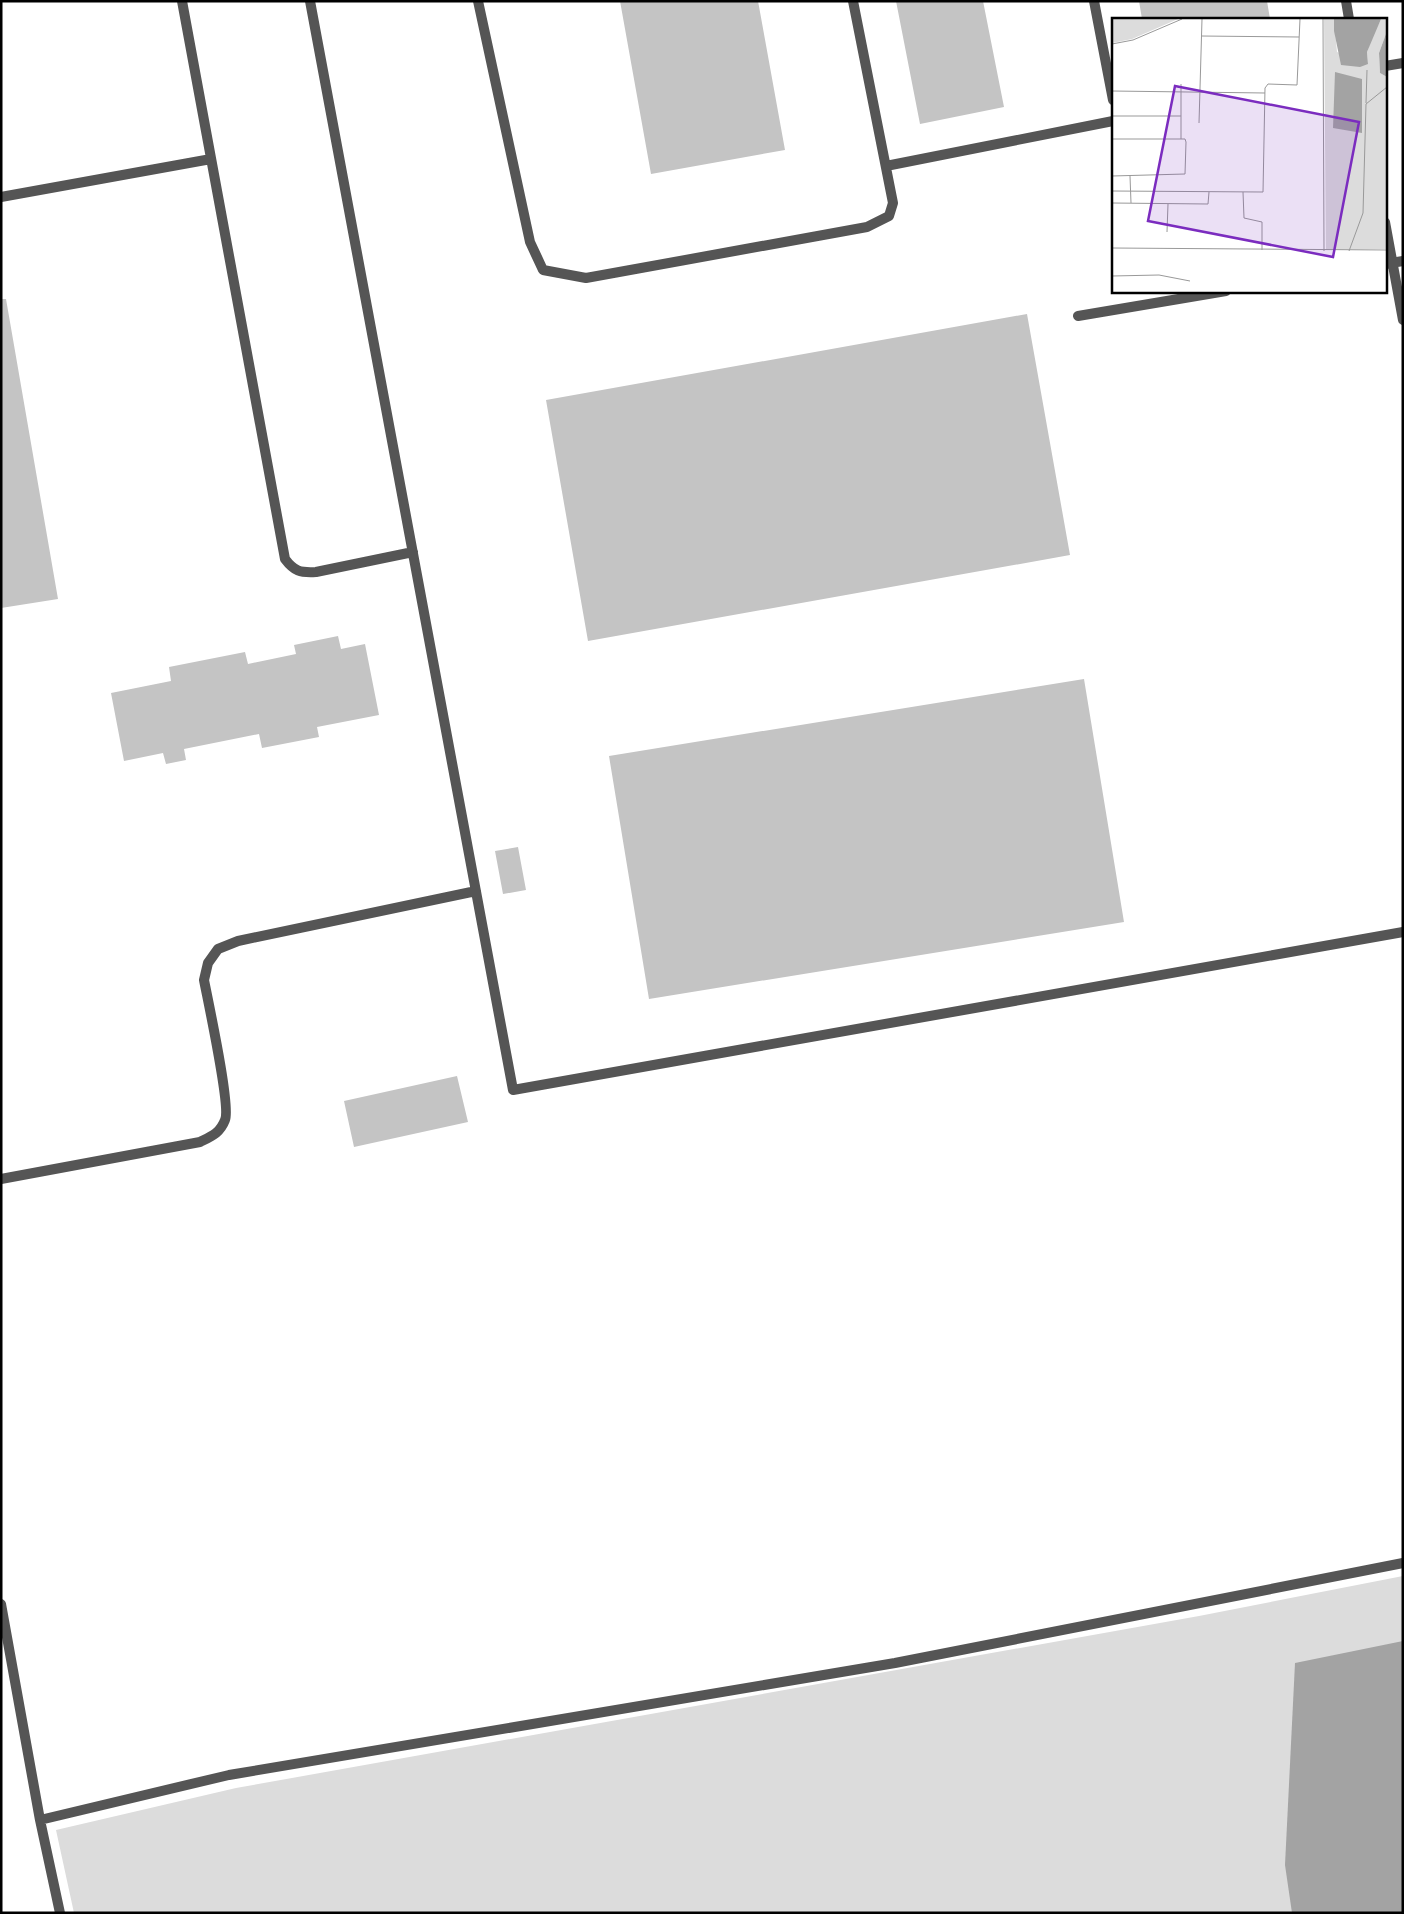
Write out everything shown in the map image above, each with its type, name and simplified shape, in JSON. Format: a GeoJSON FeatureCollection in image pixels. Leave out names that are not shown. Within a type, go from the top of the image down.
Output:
{"type":"FeatureCollection","features":[{"type":"Feature","properties":{"kind":"street"},"geometry":{"type":"LineString","coordinates":[[182,1],[285,559],[292,569],[316,572],[413,552]]}},
{"type":"Feature","properties":{"kind":"street"},"geometry":{"type":"LineString","coordinates":[[310,1],[513,1090],[1403,932]]}},
{"type":"Feature","properties":{"kind":"street"},"geometry":{"type":"LineString","coordinates":[[478,1],[530,242],[543,270],[586,278],[867,227],[889,216],[894,204],[853,1]]}},
{"type":"Feature","properties":{"kind":"street"},"geometry":{"type":"LineString","coordinates":[[1094,1],[1112,95]]}},
{"type":"Feature","properties":{"kind":"street"},"geometry":{"type":"LineString","coordinates":[[1346,1],[1349,18]]}},
{"type":"Feature","properties":{"kind":"street"},"geometry":{"type":"LineString","coordinates":[[1386,66],[1403,63]]}},
{"type":"Feature","properties":{"kind":"street"},"geometry":{"type":"LineString","coordinates":[[886,166],[1112,121]]}},
{"type":"Feature","properties":{"kind":"street"},"geometry":{"type":"LineString","coordinates":[[1,197],[212,159]]}},
{"type":"Feature","properties":{"kind":"street"},"geometry":{"type":"LineString","coordinates":[[1386,227],[1403,320]]}},
{"type":"Feature","properties":{"kind":"street"},"geometry":{"type":"LineString","coordinates":[[1078,316],[1220,292]]}},
{"type":"Feature","properties":{"kind":"street"},"geometry":{"type":"LineString","coordinates":[[1,1179],[200,1142],[217,1134],[226,1118],[225,1094],[204,980],[208,963],[218,949],[238,941],[476,891]]}},
{"type":"Feature","properties":{"kind":"street"},"geometry":{"type":"LineString","coordinates":[[40,1820],[230,1775],[895,1663],[1403,1563]]}},
{"type":"Feature","properties":{"kind":"street"},"geometry":{"type":"LineString","coordinates":[[1,1604],[40,1820],[60,1913]]}},
{"type":"Feature","properties":{"kind":"shaded area"},"geometry":{"type":"Polygon","coordinates":[[[1403,1576],[1403,1913],[74,1913],[56,1830],[236,1788],[1199,1616],[1403,1576]]]}},
{"type":"Feature","properties":{"kind":"shaded area"},"geometry":{"type":"Polygon","coordinates":[[[1403,1641],[1403,1913],[1292,1913],[1285,1865],[1295,1663],[1403,1641]]]}},
{"type":"Feature","properties":{"kind":"building"},"geometry":{"type":"Polygon","coordinates":[[[620,1],[758,1],[785,150],[651,174],[620,1]]]}},
{"type":"Feature","properties":{"kind":"building"},"geometry":{"type":"Polygon","coordinates":[[[896,1],[983,1],[1004,107],[920,124],[896,1]]]}},
{"type":"Feature","properties":{"kind":"building"},"geometry":{"type":"Polygon","coordinates":[[[1139,1],[1267,1],[1270,18],[1142,18],[1139,1]]]}},
{"type":"Feature","properties":{"kind":"building"},"geometry":{"type":"Polygon","coordinates":[[[1,299],[6,299],[58,599],[1,608],[1,299]]]}},
{"type":"Feature","properties":{"kind":"building"},"geometry":{"type":"Polygon","coordinates":[[[1027,314],[1070,555],[588,641],[546,400],[1027,314]]]}},
{"type":"Feature","properties":{"kind":"building"},"geometry":{"type":"Polygon","coordinates":[[[338,636],[341,649],[365,644],[379,715],[317,727],[319,737],[262,748],[259,734],[184,749],[186,760],[166,764],[163,753],[124,761],[111,693],[171,681],[169,667],[245,652],[248,664],[296,654],[294,645],[338,636]]]}},
{"type":"Feature","properties":{"kind":"building"},"geometry":{"type":"Polygon","coordinates":[[[1084,679],[1124,922],[649,999],[609,756],[1084,679]]]}},
{"type":"Feature","properties":{"kind":"building"},"geometry":{"type":"Polygon","coordinates":[[[518,847],[526,890],[503,894],[495,851],[518,847]]]}},
{"type":"Feature","properties":{"kind":"building"},"geometry":{"type":"Polygon","coordinates":[[[457,1076],[468,1122],[354,1147],[344,1101],[457,1076]]]}}]}
